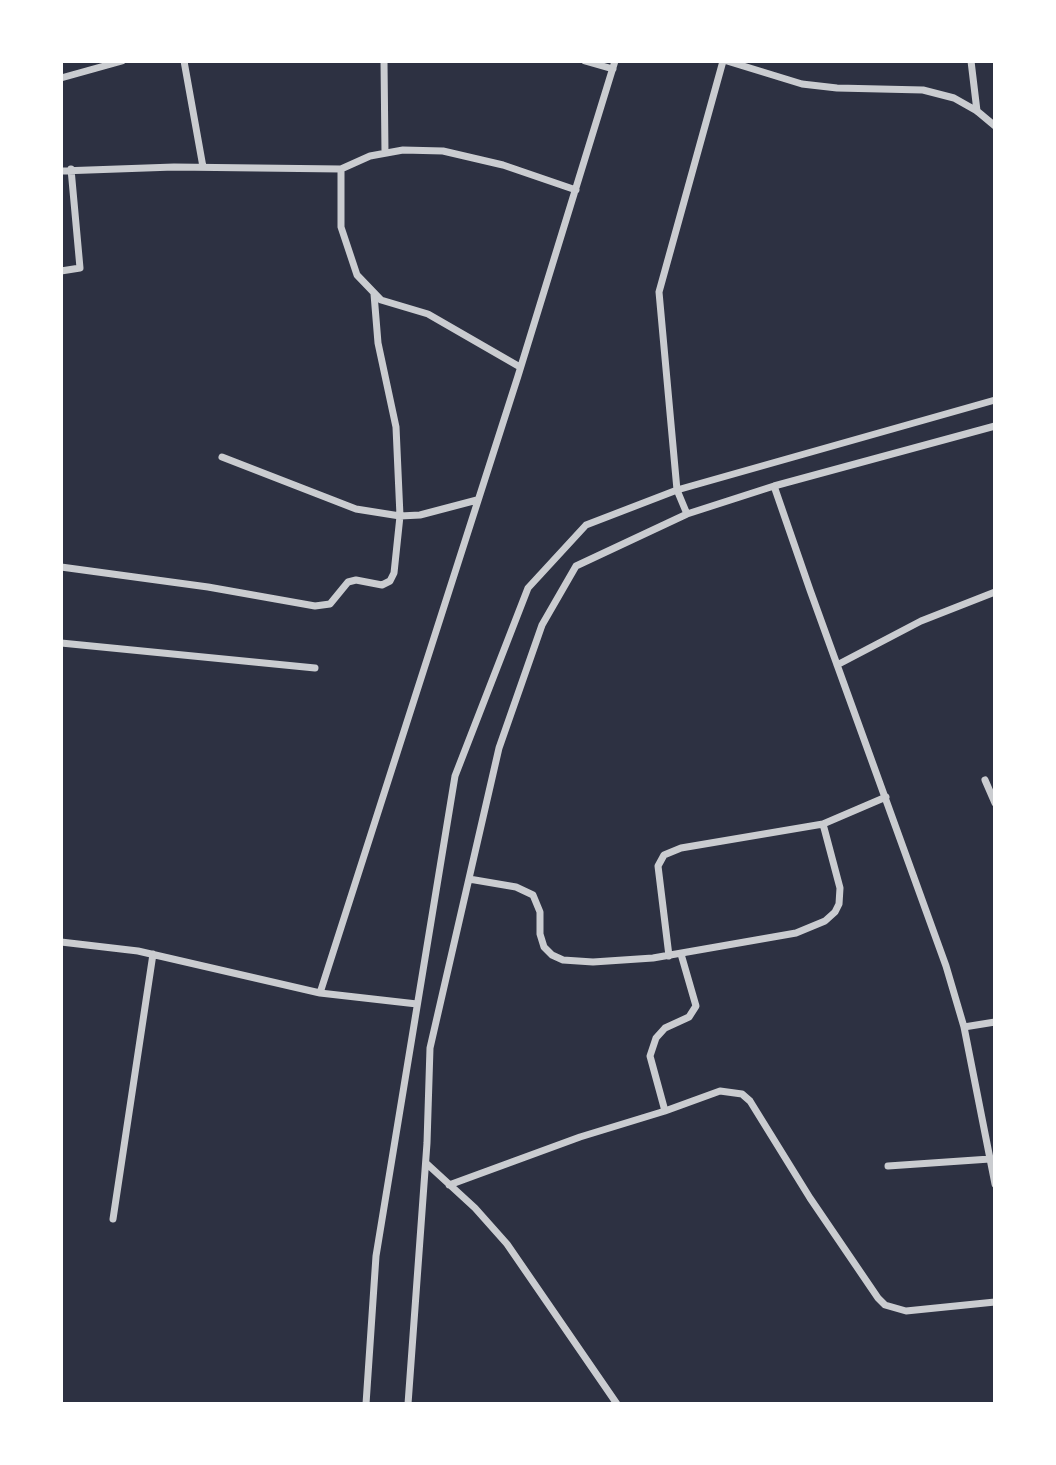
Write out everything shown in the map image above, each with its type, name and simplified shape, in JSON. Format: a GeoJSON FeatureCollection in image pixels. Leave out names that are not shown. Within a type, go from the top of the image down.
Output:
{"type":"FeatureCollection","features":[{"type":"Feature","properties":{"kind":"street"},"geometry":{"type":"LineString","coordinates":[[61,78],[122,61]]}},
{"type":"Feature","properties":{"kind":"street"},"geometry":{"type":"LineString","coordinates":[[184,61],[203,167]]}},
{"type":"Feature","properties":{"kind":"street"},"geometry":{"type":"LineString","coordinates":[[384,61],[385,153]]}},
{"type":"Feature","properties":{"kind":"street"},"geometry":{"type":"LineString","coordinates":[[320,993],[614,65],[585,61]]}},
{"type":"Feature","properties":{"kind":"street"},"geometry":{"type":"LineString","coordinates":[[687,514],[677,490],[659,292],[725,61],[802,84],[836,88],[923,90],[954,98],[978,111],[995,126]]}},
{"type":"Feature","properties":{"kind":"street"},"geometry":{"type":"LineString","coordinates":[[971,61],[978,111]]}},
{"type":"Feature","properties":{"kind":"street"},"geometry":{"type":"LineString","coordinates":[[61,171],[203,167],[341,169],[370,156],[385,153],[403,150],[443,151],[503,165],[576,190]]}},
{"type":"Feature","properties":{"kind":"street"},"geometry":{"type":"LineString","coordinates":[[61,271],[80,268],[71,169]]}},
{"type":"Feature","properties":{"kind":"street"},"geometry":{"type":"LineString","coordinates":[[341,169],[341,227],[357,275],[381,300],[428,314],[520,367]]}},
{"type":"Feature","properties":{"kind":"street"},"geometry":{"type":"LineString","coordinates":[[61,567],[324,606],[335,600],[348,582],[356,580],[382,585],[390,581],[394,573],[400,516],[396,427],[378,343],[373,292]]}},
{"type":"Feature","properties":{"kind":"street"},"geometry":{"type":"LineString","coordinates":[[366,1404],[376,1256],[455,776],[528,588],[586,525],[677,490],[995,400]]}},
{"type":"Feature","properties":{"kind":"street"},"geometry":{"type":"LineString","coordinates":[[408,1404],[426,1163],[430,1048],[503,736],[542,625],[576,566],[687,514],[774,486],[995,426]]}},
{"type":"Feature","properties":{"kind":"street"},"geometry":{"type":"LineString","coordinates":[[222,457],[356,509],[400,516],[420,515],[477,500]]}},
{"type":"Feature","properties":{"kind":"street"},"geometry":{"type":"LineString","coordinates":[[774,486],[946,966],[964,1027],[995,1184]]}},
{"type":"Feature","properties":{"kind":"street"},"geometry":{"type":"LineString","coordinates":[[837,665],[921,621],[995,592]]}},
{"type":"Feature","properties":{"kind":"street"},"geometry":{"type":"LineString","coordinates":[[61,643],[315,668]]}},
{"type":"Feature","properties":{"kind":"street"},"geometry":{"type":"LineString","coordinates":[[985,780],[995,803]]}},
{"type":"Feature","properties":{"kind":"street"},"geometry":{"type":"LineString","coordinates":[[669,956],[658,866],[664,855],[681,848],[823,824],[886,797]]}},
{"type":"Feature","properties":{"kind":"street"},"geometry":{"type":"LineString","coordinates":[[469,879],[516,887],[533,895],[540,912],[540,934],[544,947],[563,960],[593,962],[669,956],[796,933],[825,921],[839,904],[839,888],[823,824]]}},
{"type":"Feature","properties":{"kind":"street"},"geometry":{"type":"LineString","coordinates":[[61,942],[153,954],[320,993],[418,1004]]}},
{"type":"Feature","properties":{"kind":"street"},"geometry":{"type":"LineString","coordinates":[[113,1219],[153,954]]}},
{"type":"Feature","properties":{"kind":"street"},"geometry":{"type":"LineString","coordinates":[[665,1111],[650,1056],[656,1038],[665,1028],[689,1017],[696,1006],[681,954]]}},
{"type":"Feature","properties":{"kind":"street"},"geometry":{"type":"LineString","coordinates":[[964,1027],[995,1022]]}},
{"type":"Feature","properties":{"kind":"street"},"geometry":{"type":"LineString","coordinates":[[449,1185],[580,1137],[720,1091],[742,1094],[750,1101],[810,1198],[885,1305],[906,1311],[995,1302]]}},
{"type":"Feature","properties":{"kind":"street"},"geometry":{"type":"LineString","coordinates":[[888,1166],[990,1159]]}},
{"type":"Feature","properties":{"kind":"street"},"geometry":{"type":"LineString","coordinates":[[426,1163],[475,1208],[507,1244],[617,1404]]}}]}
